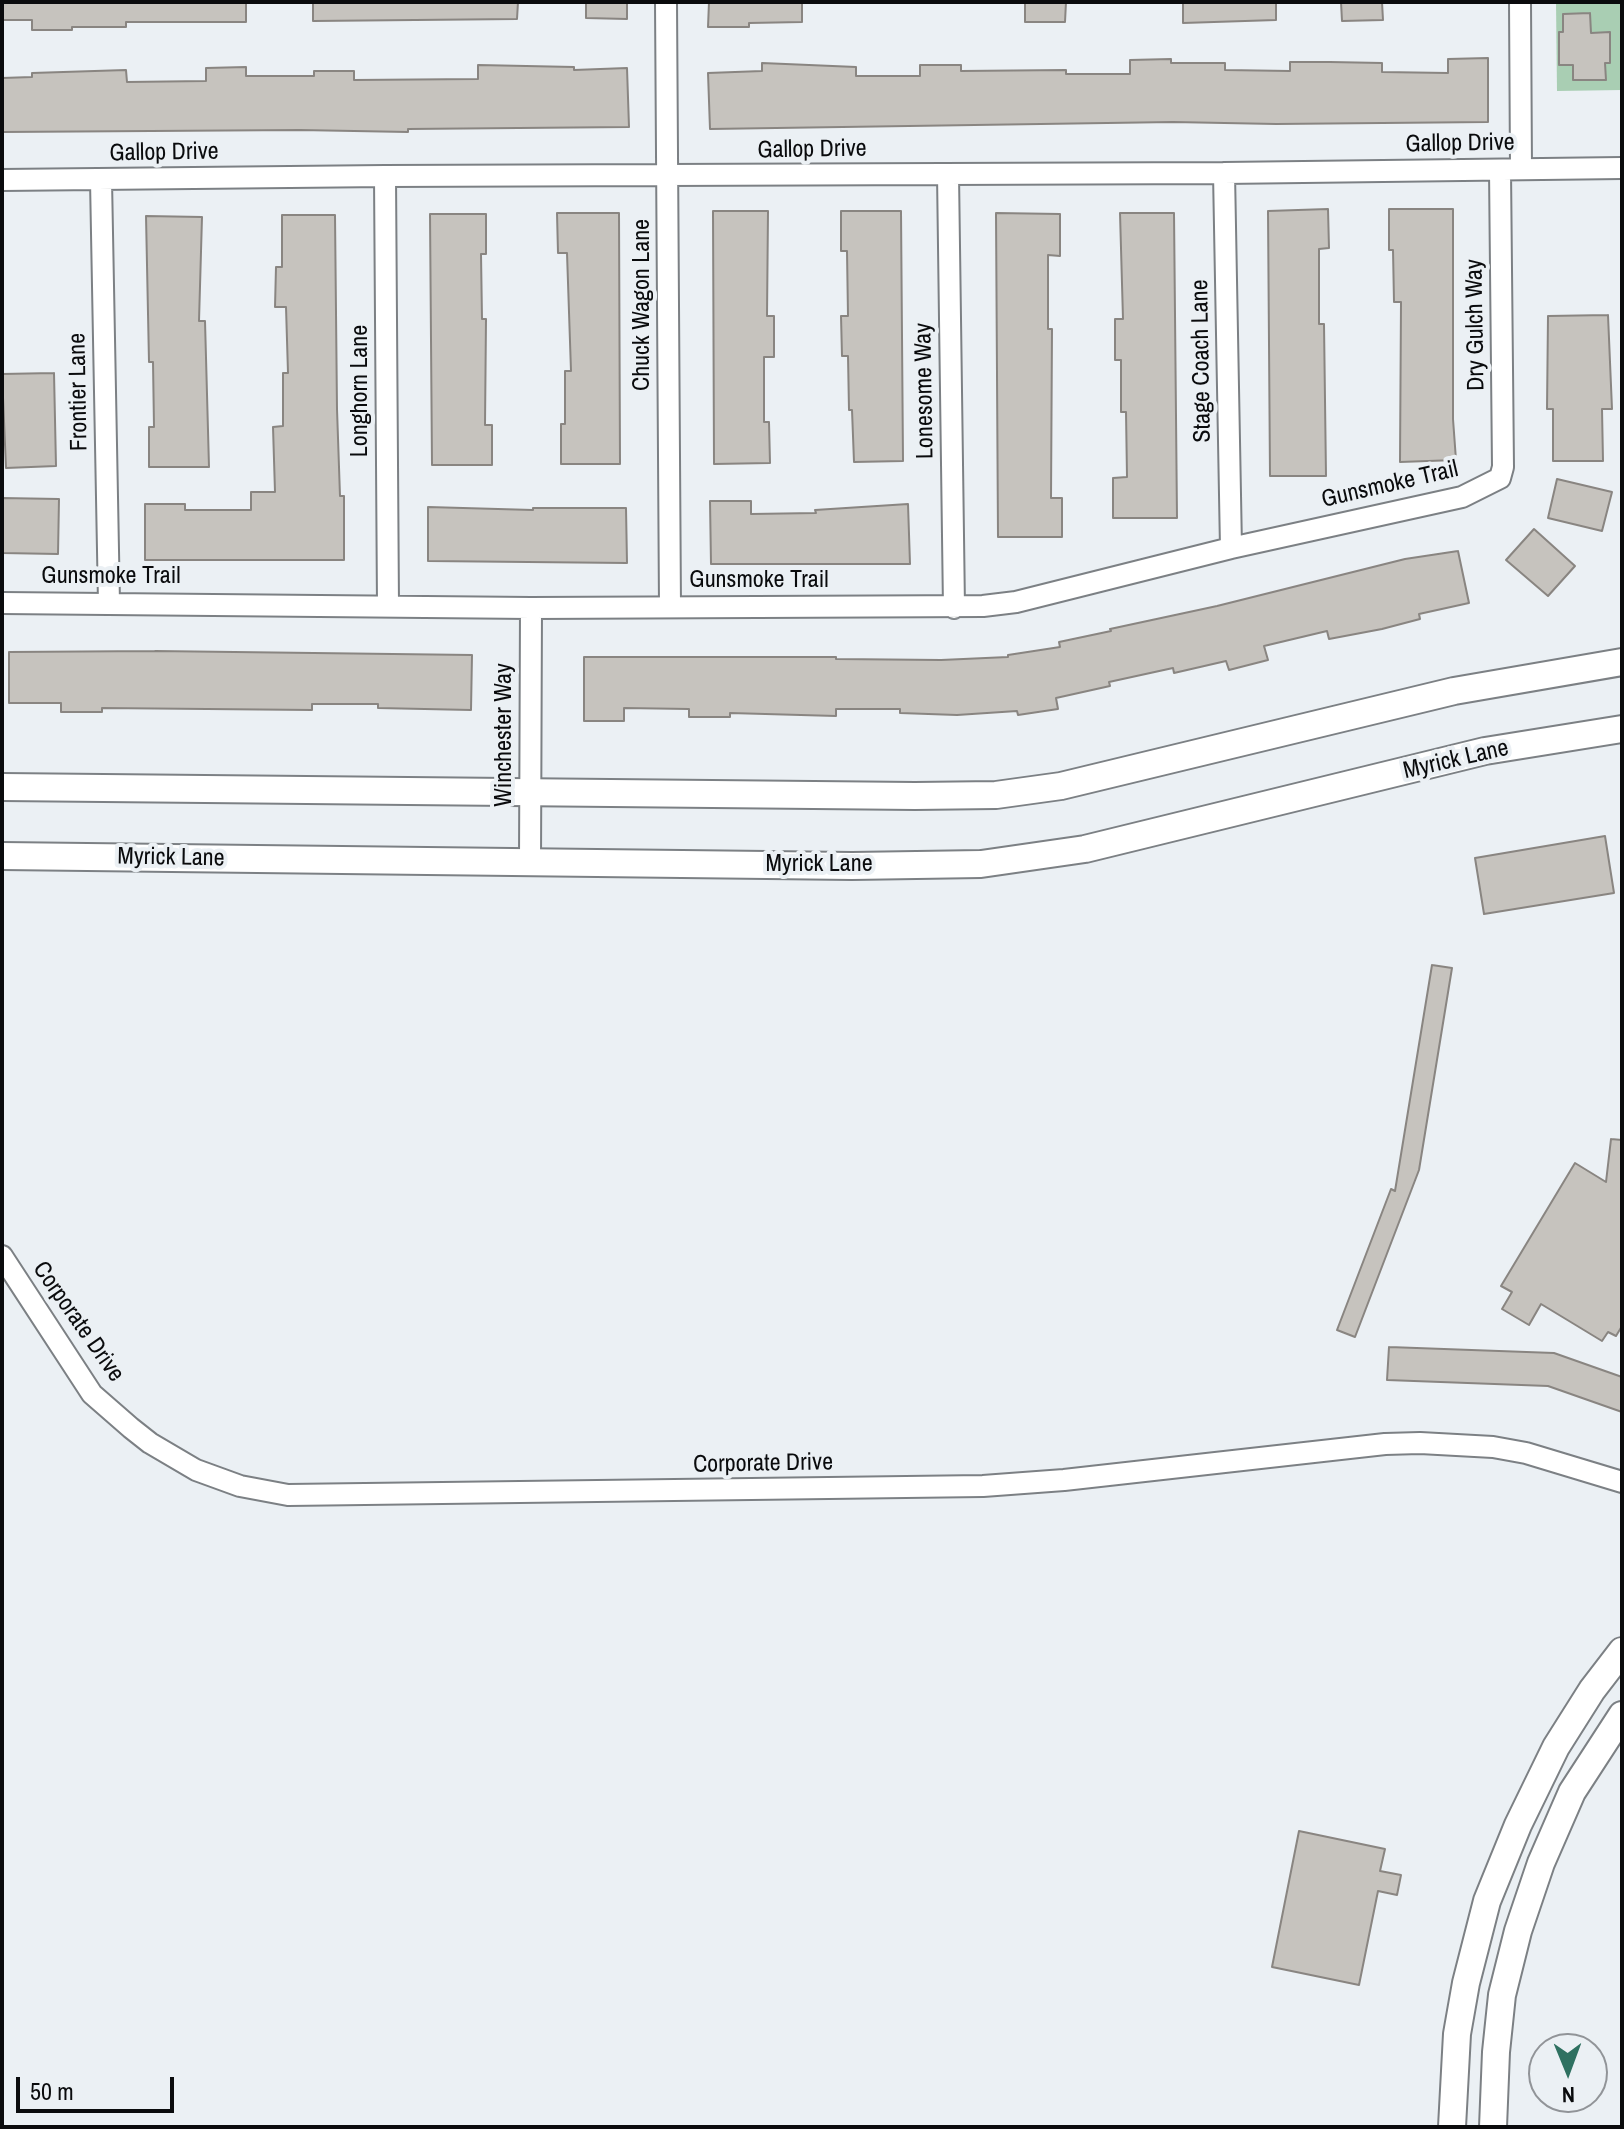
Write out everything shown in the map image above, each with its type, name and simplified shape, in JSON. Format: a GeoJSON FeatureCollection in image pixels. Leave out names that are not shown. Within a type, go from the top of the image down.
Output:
{"type":"FeatureCollection","features":[{"type":"Feature","properties":{"kind":"street","name":"Chuck Wagon Lane"},"geometry":{"type":"LineString","coordinates":[[666,2],[670,607]]}},
{"type":"Feature","properties":{"kind":"street","name":"Dry Gulch Way"},"geometry":{"type":"LineString","coordinates":[[1500,478],[1503,467],[1511,170],[1520,2]]}},
{"type":"Feature","properties":{"kind":"street","name":"Gallop Drive"},"geometry":{"type":"LineString","coordinates":[[2,180],[1622,168]]}},
{"type":"Feature","properties":{"kind":"street","name":"Stage Coach Lane"},"geometry":{"type":"LineString","coordinates":[[1224,173],[1231,548]]}},
{"type":"Feature","properties":{"kind":"street","name":"Lonesome Way"},"geometry":{"type":"LineString","coordinates":[[948,174],[954,608]]}},
{"type":"Feature","properties":{"kind":"street","name":"Longhorn Lane"},"geometry":{"type":"LineString","coordinates":[[385,176],[388,606]]}},
{"type":"Feature","properties":{"kind":"street","name":"Frontier Lane"},"geometry":{"type":"LineString","coordinates":[[101,180],[109,603]]}},
{"type":"Feature","properties":{"kind":"street","name":"Gunsmoke Trail"},"geometry":{"type":"LineString","coordinates":[[2,603],[954,608],[1016,602],[1231,548],[1462,497],[1500,478]]}},
{"type":"Feature","properties":{"kind":"street","name":"Winchester Way"},"geometry":{"type":"LineString","coordinates":[[530,862],[531,608]]}},
{"type":"Feature","properties":{"kind":"street"},"geometry":{"type":"LineString","coordinates":[[2,787],[915,796],[1028,792],[1454,691],[1622,662]]}},
{"type":"Feature","properties":{"kind":"street","name":"Myrick Lane"},"geometry":{"type":"LineString","coordinates":[[2,856],[922,866],[981,864],[1085,849],[1485,751],[1622,729]]}},
{"type":"Feature","properties":{"kind":"street","name":"Corporate Drive"},"geometry":{"type":"LineString","coordinates":[[2,1256],[92,1394],[131,1428],[196,1470],[240,1486],[288,1495],[983,1486],[1064,1480],[1385,1444],[1420,1443],[1493,1447],[1526,1453],[1622,1482]]}},
{"type":"Feature","properties":{"kind":"street"},"geometry":{"type":"LineString","coordinates":[[1452,2127],[1457,2034],[1466,1983],[1487,1901],[1518,1825],[1556,1747],[1592,1690],[1622,1651]]}},
{"type":"Feature","properties":{"kind":"street"},"geometry":{"type":"LineString","coordinates":[[1493,2127],[1502,1995],[1518,1931],[1541,1863],[1572,1792],[1622,1715]]}},
{"type":"Feature","properties":{"kind":"green space"},"geometry":{"type":"Polygon","coordinates":[[[1556,2],[1622,2],[1622,90],[1557,91],[1556,2]]]}},
{"type":"Feature","properties":{"kind":"building"},"geometry":{"type":"Polygon","coordinates":[[[2,2],[246,2],[246,22],[126,22],[126,27],[32,30],[32,20],[2,20],[2,2]]]}},
{"type":"Feature","properties":{"kind":"building"},"geometry":{"type":"Polygon","coordinates":[[[313,2],[518,2],[517,19],[313,21],[313,2]]]}},
{"type":"Feature","properties":{"kind":"building"},"geometry":{"type":"Polygon","coordinates":[[[586,2],[627,2],[627,19],[586,18],[586,2]]]}},
{"type":"Feature","properties":{"kind":"building"},"geometry":{"type":"Polygon","coordinates":[[[709,2],[802,2],[802,22],[708,27],[709,2]]]}},
{"type":"Feature","properties":{"kind":"building"},"geometry":{"type":"Polygon","coordinates":[[[1025,2],[1066,2],[1065,22],[1025,22],[1025,2]]]}},
{"type":"Feature","properties":{"kind":"building"},"geometry":{"type":"Polygon","coordinates":[[[1183,2],[1276,2],[1276,20],[1183,23],[1183,2]]]}},
{"type":"Feature","properties":{"kind":"building"},"geometry":{"type":"Polygon","coordinates":[[[1341,2],[1382,2],[1383,20],[1342,21],[1341,2]]]}},
{"type":"Feature","properties":{"kind":"building"},"geometry":{"type":"Polygon","coordinates":[[[1590,13],[1591,33],[1610,32],[1610,63],[1605,63],[1606,80],[1573,80],[1573,65],[1559,65],[1559,32],[1563,32],[1563,14],[1590,13]]]}},
{"type":"Feature","properties":{"kind":"building"},"geometry":{"type":"Polygon","coordinates":[[[1488,58],[1488,122],[1173,122],[710,129],[708,73],[762,71],[762,63],[856,67],[856,76],[920,76],[920,65],[961,65],[961,71],[1066,70],[1066,74],[1130,74],[1130,60],[1171,59],[1171,63],[1225,63],[1225,70],[1290,71],[1290,62],[1330,62],[1382,63],[1382,72],[1448,73],[1448,59],[1488,58]]]}},
{"type":"Feature","properties":{"kind":"building"},"geometry":{"type":"Polygon","coordinates":[[[478,65],[574,67],[574,70],[627,68],[629,127],[408,129],[408,132],[2,132],[2,78],[32,77],[32,73],[126,70],[127,82],[206,81],[206,68],[246,67],[246,76],[314,76],[314,71],[354,71],[354,80],[478,79],[478,65]]]}},
{"type":"Feature","properties":{"kind":"building"},"geometry":{"type":"Polygon","coordinates":[[[1328,209],[1329,248],[1319,249],[1319,324],[1324,324],[1326,476],[1270,476],[1268,211],[1328,209]]]}},
{"type":"Feature","properties":{"kind":"building"},"geometry":{"type":"Polygon","coordinates":[[[1389,209],[1453,209],[1453,419],[1456,460],[1400,462],[1401,302],[1394,302],[1389,209]]]}},
{"type":"Feature","properties":{"kind":"building"},"geometry":{"type":"Polygon","coordinates":[[[713,211],[768,211],[767,316],[774,316],[774,357],[764,357],[764,422],[769,422],[770,463],[714,464],[713,211]]]}},
{"type":"Feature","properties":{"kind":"building"},"geometry":{"type":"Polygon","coordinates":[[[841,211],[901,211],[903,461],[854,462],[848,356],[842,356],[841,316],[848,316],[847,251],[841,251],[841,211]]]}},
{"type":"Feature","properties":{"kind":"building"},"geometry":{"type":"Polygon","coordinates":[[[557,213],[619,213],[620,464],[561,464],[565,371],[571,371],[567,253],[558,253],[557,213]]]}},
{"type":"Feature","properties":{"kind":"building"},"geometry":{"type":"Polygon","coordinates":[[[996,213],[1060,214],[1060,256],[1048,255],[1048,329],[1052,329],[1051,498],[1062,498],[1062,537],[998,537],[996,213]]]}},
{"type":"Feature","properties":{"kind":"building"},"geometry":{"type":"Polygon","coordinates":[[[1120,213],[1174,213],[1177,518],[1113,518],[1113,478],[1127,477],[1126,412],[1121,412],[1121,360],[1115,360],[1115,319],[1123,319],[1120,213]]]}},
{"type":"Feature","properties":{"kind":"building"},"geometry":{"type":"Polygon","coordinates":[[[430,214],[486,214],[486,254],[481,254],[482,319],[486,319],[485,425],[492,425],[492,465],[432,465],[430,214]]]}},
{"type":"Feature","properties":{"kind":"building"},"geometry":{"type":"Polygon","coordinates":[[[282,215],[335,215],[337,409],[340,496],[344,496],[344,560],[145,560],[145,504],[185,504],[185,510],[251,510],[251,492],[275,492],[273,427],[283,426],[283,373],[288,373],[286,307],[275,307],[276,267],[282,267],[282,215]]]}},
{"type":"Feature","properties":{"kind":"building"},"geometry":{"type":"Polygon","coordinates":[[[146,216],[202,217],[199,321],[205,321],[209,467],[149,467],[149,427],[154,427],[153,362],[149,362],[146,216]]]}},
{"type":"Feature","properties":{"kind":"building"},"geometry":{"type":"Polygon","coordinates":[[[1608,315],[1612,409],[1602,409],[1603,461],[1553,461],[1553,409],[1547,409],[1548,316],[1608,315]]]}},
{"type":"Feature","properties":{"kind":"building"},"geometry":{"type":"Polygon","coordinates":[[[54,373],[56,466],[6,468],[2,374],[54,373]]]}},
{"type":"Feature","properties":{"kind":"building"},"geometry":{"type":"Polygon","coordinates":[[[1557,479],[1612,492],[1602,531],[1548,518],[1557,479]]]}},
{"type":"Feature","properties":{"kind":"building"},"geometry":{"type":"Polygon","coordinates":[[[2,498],[59,499],[58,554],[2,553],[2,498]]]}},
{"type":"Feature","properties":{"kind":"building"},"geometry":{"type":"Polygon","coordinates":[[[710,501],[751,501],[751,514],[816,513],[815,510],[908,504],[910,564],[711,564],[710,501]]]}},
{"type":"Feature","properties":{"kind":"building"},"geometry":{"type":"Polygon","coordinates":[[[428,507],[533,510],[626,508],[627,563],[428,561],[428,507]]]}},
{"type":"Feature","properties":{"kind":"building"},"geometry":{"type":"Polygon","coordinates":[[[1534,529],[1575,566],[1548,596],[1506,560],[1534,529]]]}},
{"type":"Feature","properties":{"kind":"building"},"geometry":{"type":"Polygon","coordinates":[[[1458,551],[1469,603],[1419,614],[1420,619],[1382,629],[1329,639],[1327,631],[1264,646],[1268,660],[1229,670],[1226,661],[1174,673],[1173,668],[1109,682],[1110,686],[1056,698],[1058,709],[1018,715],[1017,711],[957,715],[900,713],[900,709],[836,709],[836,716],[730,713],[730,717],[689,717],[689,709],[624,708],[624,721],[584,721],[584,657],[941,660],[1008,657],[1060,647],[1059,642],[1405,559],[1458,551]]]}},
{"type":"Feature","properties":{"kind":"building"},"geometry":{"type":"Polygon","coordinates":[[[9,652],[472,655],[471,710],[378,708],[378,704],[312,704],[312,710],[102,708],[102,712],[61,712],[61,703],[9,703],[9,652]]]}},
{"type":"Feature","properties":{"kind":"building"},"geometry":{"type":"Polygon","coordinates":[[[1605,836],[1614,893],[1484,914],[1475,858],[1605,836]]]}},
{"type":"Feature","properties":{"kind":"building"},"geometry":{"type":"Polygon","coordinates":[[[1432,965],[1452,968],[1419,1170],[1355,1337],[1337,1330],[1391,1189],[1395,1191],[1432,965]]]}},
{"type":"Feature","properties":{"kind":"building"},"geometry":{"type":"Polygon","coordinates":[[[1611,1139],[1622,1140],[1622,1326],[1616,1336],[1608,1332],[1602,1341],[1541,1304],[1529,1325],[1502,1309],[1512,1292],[1501,1286],[1575,1163],[1606,1182],[1611,1139]]]}},
{"type":"Feature","properties":{"kind":"building"},"geometry":{"type":"Polygon","coordinates":[[[1389,1347],[1554,1353],[1622,1377],[1622,1412],[1548,1386],[1387,1380],[1389,1347]]]}},
{"type":"Feature","properties":{"kind":"building"},"geometry":{"type":"Polygon","coordinates":[[[1299,1831],[1385,1849],[1380,1871],[1401,1875],[1397,1895],[1378,1891],[1359,1985],[1272,1967],[1299,1831]]]}}]}
